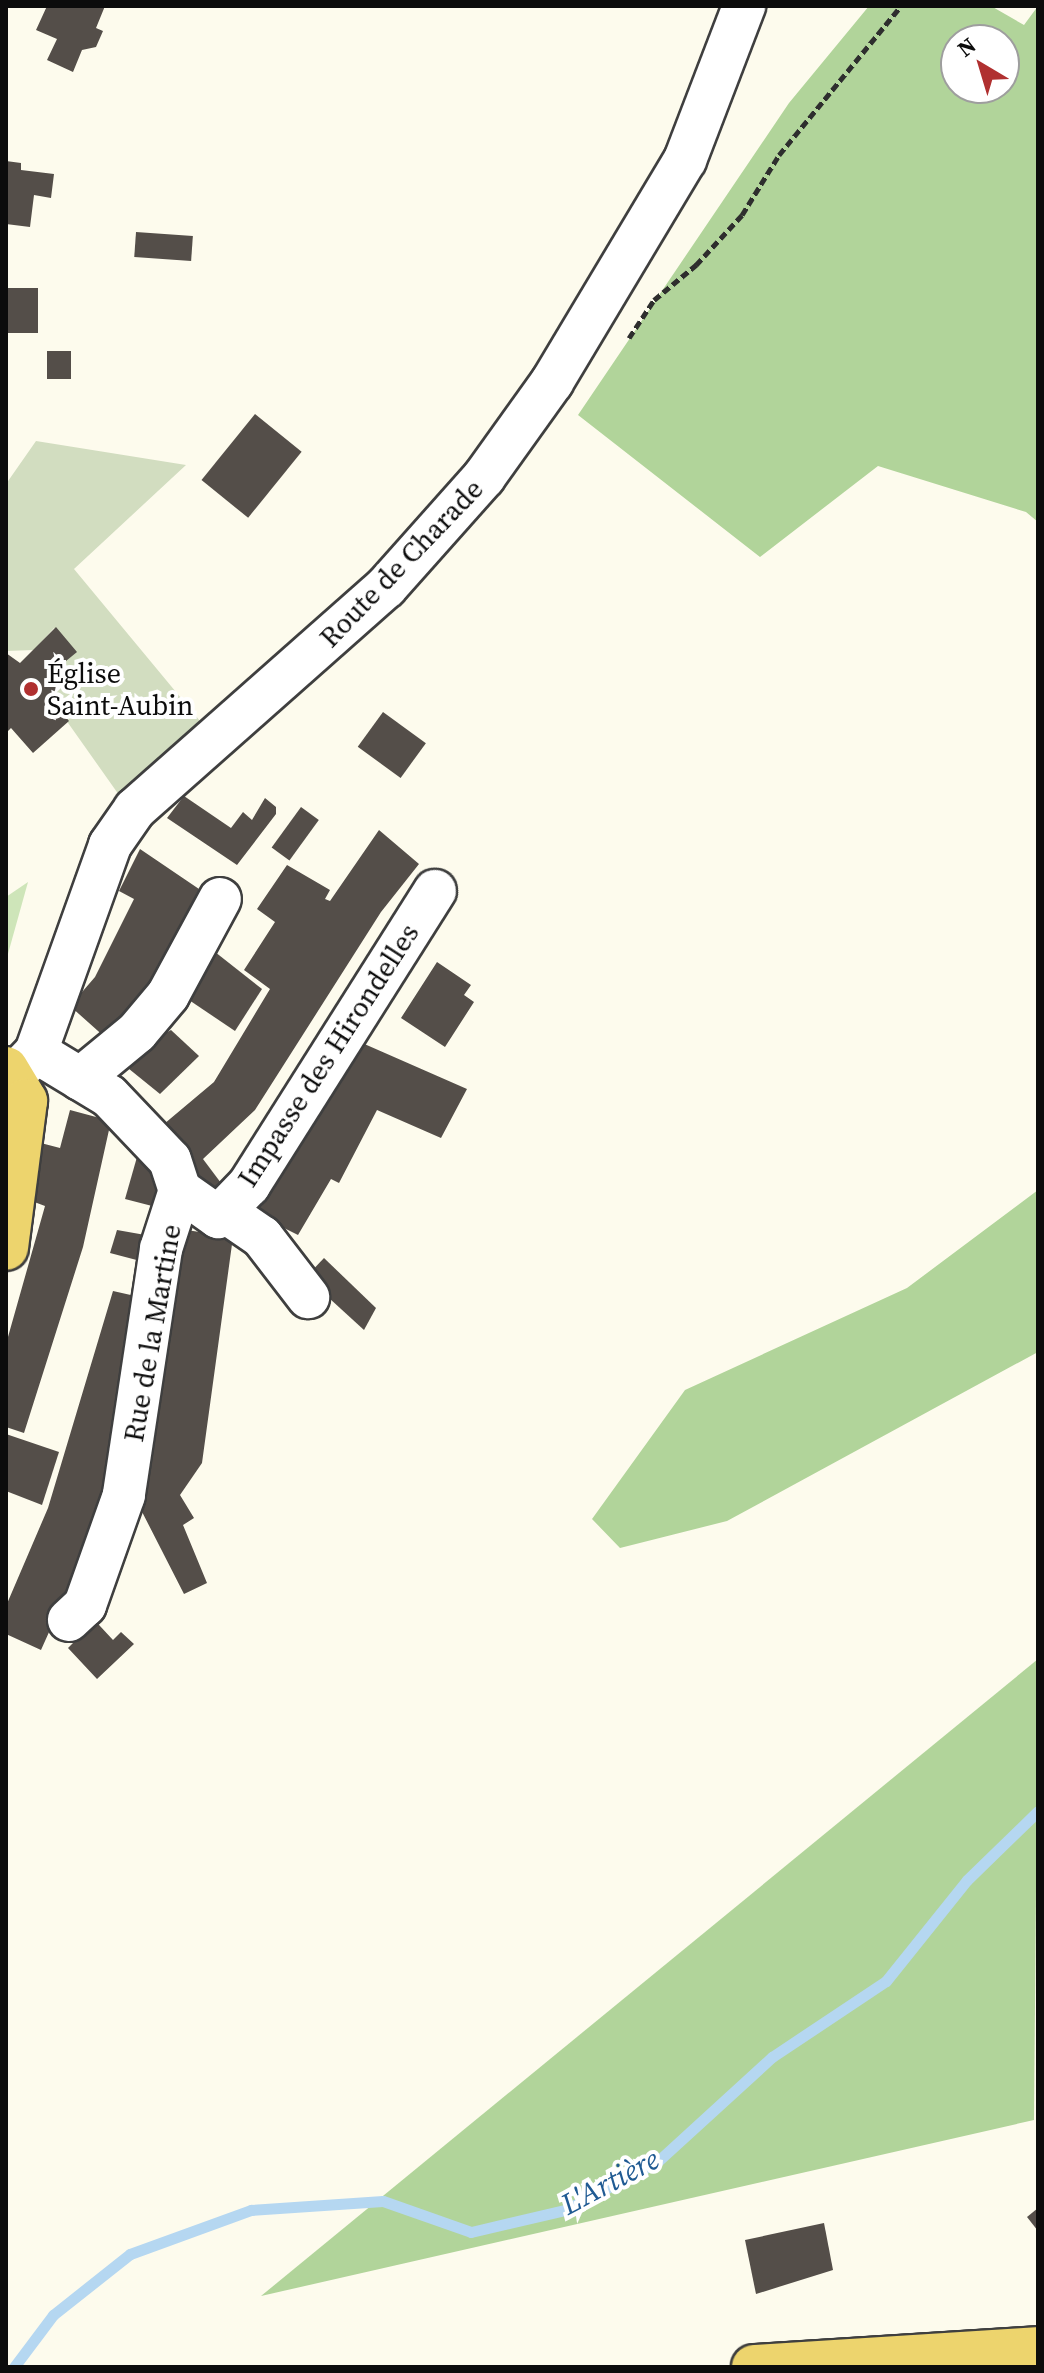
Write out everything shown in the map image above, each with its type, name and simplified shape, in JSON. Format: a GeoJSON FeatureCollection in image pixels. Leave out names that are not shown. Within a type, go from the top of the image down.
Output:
{"type":"FeatureCollection","features":[{"type":"Feature","properties":{"kind":"main road"},"geometry":{"type":"LineString","coordinates":[[6,1248],[25,1101],[19,1066]]}},
{"type":"Feature","properties":{"kind":"main road"},"geometry":{"type":"LineString","coordinates":[[754,2367],[1038,2349]]}},
{"type":"Feature","properties":{"kind":"street","name":"Route de Charade"},"geometry":{"type":"LineString","coordinates":[[19,1066],[110,845],[135,809],[386,587],[484,477],[598,312],[673,183],[713,97],[744,6]]}},
{"type":"Feature","properties":{"kind":"street","name":"Impasse des Hirondelles"},"geometry":{"type":"LineString","coordinates":[[180,1190],[218,1217],[249,1185],[303,1105],[387,960],[435,891]]}},
{"type":"Feature","properties":{"kind":"street"},"geometry":{"type":"LineString","coordinates":[[80,1079],[137,1032],[168,995],[220,899]]}},
{"type":"Feature","properties":{"kind":"street","name":"Rue de la Martine"},"geometry":{"type":"LineString","coordinates":[[19,1066],[80,1079],[109,1096],[170,1160],[180,1190],[161,1249],[124,1495],[85,1605],[69,1620]]}},
{"type":"Feature","properties":{"kind":"street"},"geometry":{"type":"LineString","coordinates":[[224,1211],[262,1237],[308,1297]]}},
{"type":"Feature","properties":{"kind":"path"},"geometry":{"type":"LineString","coordinates":[[621,349],[654,300],[696,265],[742,215],[779,155],[901,6]]}},
{"type":"Feature","properties":{"kind":"green space"},"geometry":{"type":"Polygon","coordinates":[[[869,6],[991,6],[1024,25],[1038,6],[1038,522],[1026,512],[878,466],[760,557],[578,415],[789,103],[869,6]]]}},
{"type":"Feature","properties":{"kind":"green space"},"geometry":{"type":"Polygon","coordinates":[[[36,441],[186,465],[74,569],[200,721],[119,795],[49,696],[64,682],[55,670],[76,652],[54,628],[34,650],[6,651],[6,484],[36,441]]]}},
{"type":"Feature","properties":{"kind":"green space"},"geometry":{"type":"Polygon","coordinates":[[[28,882],[6,961],[6,897],[28,882]]]}},
{"type":"Feature","properties":{"kind":"green space"},"geometry":{"type":"Polygon","coordinates":[[[1038,1190],[1038,1352],[727,1521],[620,1548],[592,1519],[685,1390],[907,1288],[1038,1190]]]}},
{"type":"Feature","properties":{"kind":"green space"},"geometry":{"type":"Polygon","coordinates":[[[1038,1659],[1034,2120],[261,2296],[1038,1659]]]}},
{"type":"Feature","properties":{"kind":"building"},"geometry":{"type":"Polygon","coordinates":[[[47,6],[105,6],[96,28],[103,31],[96,47],[82,50],[73,72],[47,60],[57,39],[36,30],[47,6]]]}},
{"type":"Feature","properties":{"kind":"building"},"geometry":{"type":"Polygon","coordinates":[[[6,161],[21,163],[21,170],[54,174],[51,198],[34,195],[30,227],[6,224],[6,161]]]}},
{"type":"Feature","properties":{"kind":"building"},"geometry":{"type":"Polygon","coordinates":[[[136,232],[193,236],[191,261],[134,257],[136,232]]]}},
{"type":"Feature","properties":{"kind":"building"},"geometry":{"type":"Polygon","coordinates":[[[6,288],[38,288],[38,333],[6,333],[6,288]]]}},
{"type":"Feature","properties":{"kind":"building"},"geometry":{"type":"Polygon","coordinates":[[[47,351],[71,351],[71,379],[47,379],[47,351]]]}},
{"type":"Feature","properties":{"kind":"building"},"geometry":{"type":"Polygon","coordinates":[[[255,414],[302,452],[248,518],[202,480],[255,414]]]}},
{"type":"Feature","properties":{"kind":"building","name":"Église Saint-Aubin"},"geometry":{"type":"Polygon","coordinates":[[[56,627],[77,652],[55,670],[64,682],[49,696],[69,721],[33,753],[11,728],[6,733],[6,653],[20,663],[56,627]]]}},
{"type":"Feature","properties":{"kind":"building"},"geometry":{"type":"Polygon","coordinates":[[[383,712],[426,743],[401,778],[358,747],[383,712]]]}},
{"type":"Feature","properties":{"kind":"building"},"geometry":{"type":"Polygon","coordinates":[[[184,796],[231,828],[243,812],[252,820],[265,798],[276,807],[276,814],[237,865],[167,818],[184,796]]]}},
{"type":"Feature","properties":{"kind":"building"},"geometry":{"type":"Polygon","coordinates":[[[301,807],[319,820],[289,860],[272,847],[301,807]]]}},
{"type":"Feature","properties":{"kind":"building"},"geometry":{"type":"Polygon","coordinates":[[[379,830],[419,864],[381,912],[255,1110],[203,1159],[221,1183],[208,1195],[164,1124],[214,1082],[270,989],[244,970],[275,922],[257,909],[287,865],[330,890],[325,899],[330,901],[379,830]]]}},
{"type":"Feature","properties":{"kind":"building"},"geometry":{"type":"Polygon","coordinates":[[[140,849],[199,889],[134,1015],[107,1039],[70,1006],[95,977],[134,899],[119,891],[140,849]]]}},
{"type":"Feature","properties":{"kind":"building"},"geometry":{"type":"Polygon","coordinates":[[[210,948],[262,989],[235,1031],[186,998],[210,948]]]}},
{"type":"Feature","properties":{"kind":"building"},"geometry":{"type":"Polygon","coordinates":[[[437,962],[471,985],[464,995],[474,1002],[445,1047],[401,1018],[437,962]]]}},
{"type":"Feature","properties":{"kind":"building"},"geometry":{"type":"Polygon","coordinates":[[[171,1030],[199,1056],[160,1094],[118,1060],[171,1030]]]}},
{"type":"Feature","properties":{"kind":"building"},"geometry":{"type":"Polygon","coordinates":[[[353,1039],[467,1089],[441,1138],[377,1110],[339,1183],[331,1179],[298,1235],[254,1213],[353,1039]]]}},
{"type":"Feature","properties":{"kind":"building"},"geometry":{"type":"Polygon","coordinates":[[[70,1110],[111,1121],[83,1247],[24,1433],[6,1427],[6,1344],[45,1206],[21,1197],[37,1142],[60,1148],[70,1110]]]}},
{"type":"Feature","properties":{"kind":"building"},"geometry":{"type":"Polygon","coordinates":[[[141,1143],[163,1172],[156,1207],[125,1199],[141,1143]]]}},
{"type":"Feature","properties":{"kind":"building"},"geometry":{"type":"Polygon","coordinates":[[[173,1228],[233,1237],[202,1463],[180,1495],[194,1518],[183,1525],[207,1583],[184,1594],[137,1502],[173,1228]]]}},
{"type":"Feature","properties":{"kind":"building"},"geometry":{"type":"Polygon","coordinates":[[[117,1230],[151,1236],[148,1263],[110,1253],[117,1230]]]}},
{"type":"Feature","properties":{"kind":"building"},"geometry":{"type":"Polygon","coordinates":[[[324,1258],[376,1308],[364,1330],[306,1277],[324,1258]]]}},
{"type":"Feature","properties":{"kind":"building"},"geometry":{"type":"Polygon","coordinates":[[[113,1291],[144,1298],[98,1523],[41,1650],[6,1634],[6,1606],[48,1508],[113,1291]]]}},
{"type":"Feature","properties":{"kind":"building"},"geometry":{"type":"Polygon","coordinates":[[[6,1434],[59,1452],[42,1505],[6,1491],[6,1434]]]}},
{"type":"Feature","properties":{"kind":"building"},"geometry":{"type":"Polygon","coordinates":[[[87,1612],[113,1640],[121,1632],[134,1644],[97,1679],[68,1648],[84,1632],[87,1612]]]}},
{"type":"Feature","properties":{"kind":"building"},"geometry":{"type":"Polygon","coordinates":[[[1038,2208],[1038,2231],[1027,2217],[1038,2208]]]}},
{"type":"Feature","properties":{"kind":"building"},"geometry":{"type":"Polygon","coordinates":[[[824,2223],[833,2270],[756,2294],[745,2240],[824,2223]]]}},
{"type":"Feature","properties":{"kind":"waterway","name":"L'Artière"},"geometry":{"type":"LineString","coordinates":[[14,2367],[53,2315],[130,2254],[251,2210],[383,2201],[471,2232],[565,2210],[657,2162],[772,2057],[886,1981],[967,1880],[1038,1811]]}},
{"type":"Feature","properties":{"kind":"place","name":"Église Saint-Aubin"},"geometry":{"type":"Point","coordinates":[31,689]}}]}
